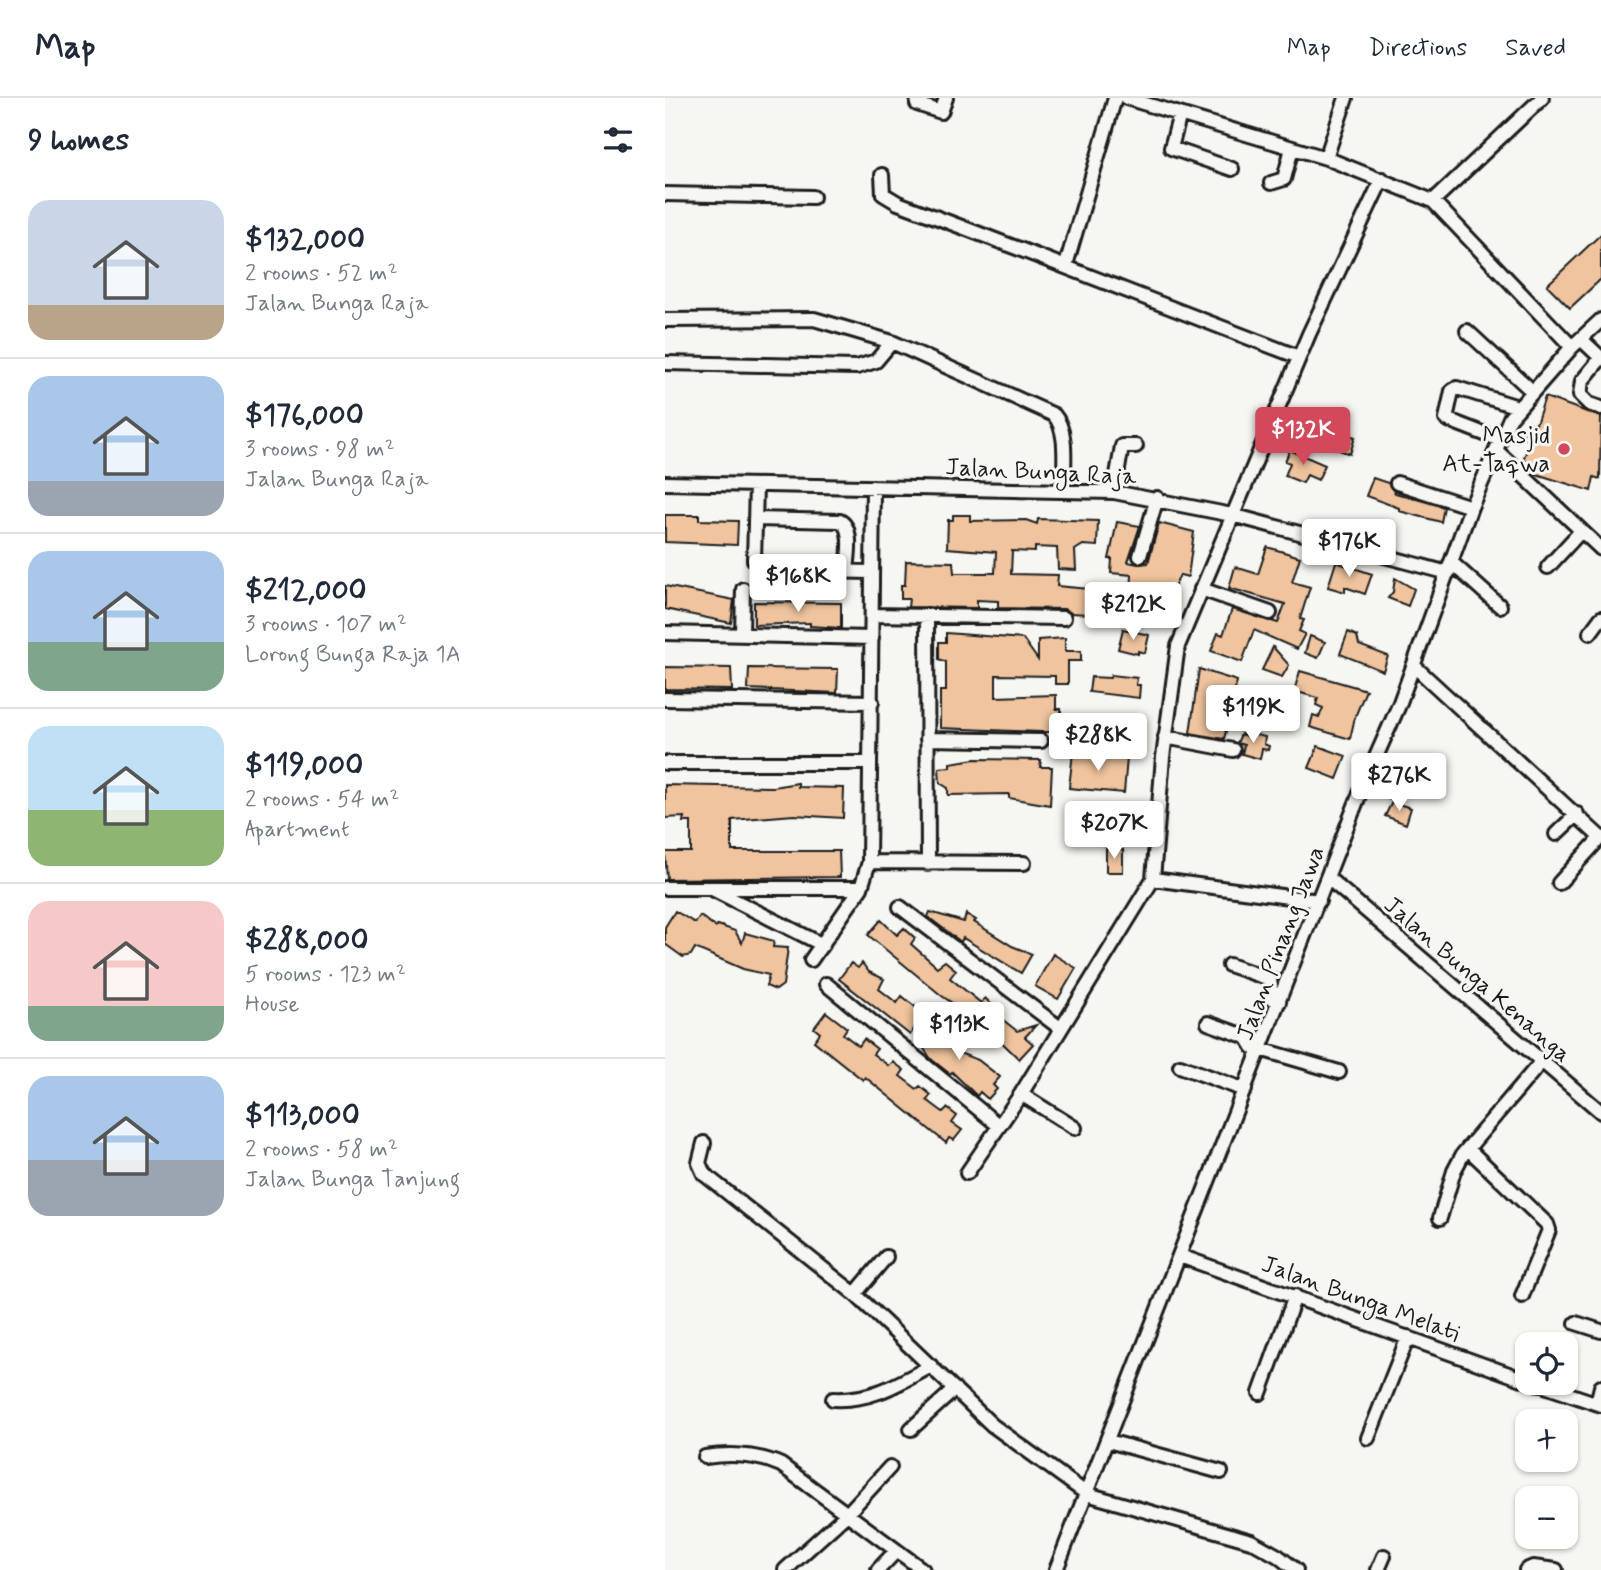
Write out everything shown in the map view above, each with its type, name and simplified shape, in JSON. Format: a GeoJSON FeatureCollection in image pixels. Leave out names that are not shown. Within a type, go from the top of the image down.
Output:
{"type":"FeatureCollection","features":[{"type":"Feature","properties":{"kind":"street"},"geometry":{"type":"LineString","coordinates":[[917,104],[941,112],[946,98]]}},
{"type":"Feature","properties":{"kind":"street"},"geometry":{"type":"LineString","coordinates":[[1066,265],[1115,98]]}},
{"type":"Feature","properties":{"kind":"street"},"geometry":{"type":"LineString","coordinates":[[1126,98],[1161,103],[1180,114],[1326,158],[1433,201],[1577,343],[1601,358],[1582,381],[1580,395],[1590,404],[1601,408]]}},
{"type":"Feature","properties":{"kind":"street"},"geometry":{"type":"LineString","coordinates":[[1326,158],[1346,98]]}},
{"type":"Feature","properties":{"kind":"street"},"geometry":{"type":"LineString","coordinates":[[1433,201],[1542,98]]}},
{"type":"Feature","properties":{"kind":"street"},"geometry":{"type":"LineString","coordinates":[[1180,114],[1171,148],[1233,169]]}},
{"type":"Feature","properties":{"kind":"street"},"geometry":{"type":"LineString","coordinates":[[1271,183],[1284,179],[1292,148]]}},
{"type":"Feature","properties":{"kind":"street"},"geometry":{"type":"LineString","coordinates":[[882,175],[883,194],[898,203],[1066,265],[1127,292],[1299,357]]}},
{"type":"Feature","properties":{"kind":"street"},"geometry":{"type":"LineString","coordinates":[[967,1173],[997,1125],[1021,1094],[1153,879],[1165,737],[1178,646],[1299,357],[1382,179]]}},
{"type":"Feature","properties":{"kind":"street"},"geometry":{"type":"LineString","coordinates":[[665,194],[813,197]]}},
{"type":"Feature","properties":{"kind":"street"},"geometry":{"type":"LineString","coordinates":[[665,320],[814,319],[892,342],[1054,415],[1060,422],[1062,434],[1064,489]]}},
{"type":"Feature","properties":{"kind":"street","name":"Jalan Pinang Jawa"},"geometry":{"type":"LineString","coordinates":[[1056,1570],[1365,782],[1414,666],[1471,507],[1498,445],[1518,407],[1601,320]]}},
{"type":"Feature","properties":{"kind":"street"},"geometry":{"type":"LineString","coordinates":[[1467,331],[1532,391]]}},
{"type":"Feature","properties":{"kind":"street"},"geometry":{"type":"LineString","coordinates":[[665,363],[857,367],[876,361],[892,342]]}},
{"type":"Feature","properties":{"kind":"street"},"geometry":{"type":"LineString","coordinates":[[1518,407],[1457,388],[1452,391],[1446,419],[1498,445],[1601,549]]}},
{"type":"Feature","properties":{"kind":"street"},"geometry":{"type":"LineString","coordinates":[[1114,492],[1122,446],[1136,446]]}},
{"type":"Feature","properties":{"kind":"street"},"geometry":{"type":"LineString","coordinates":[[1397,482],[1471,507]]}},
{"type":"Feature","properties":{"kind":"street","name":"Jalan Bunga Raja"},"geometry":{"type":"LineString","coordinates":[[665,483],[1114,492],[1157,498],[1450,568]]}},
{"type":"Feature","properties":{"kind":"street"},"geometry":{"type":"LineString","coordinates":[[756,486],[754,560],[764,570],[872,572]]}},
{"type":"Feature","properties":{"kind":"street"},"geometry":{"type":"LineString","coordinates":[[811,960],[861,888],[869,862],[873,487]]}},
{"type":"Feature","properties":{"kind":"street"},"geometry":{"type":"LineString","coordinates":[[1140,556],[1157,498]]}},
{"type":"Feature","properties":{"kind":"street"},"geometry":{"type":"LineString","coordinates":[[755,519],[840,521],[848,530],[848,571]]}},
{"type":"Feature","properties":{"kind":"street"},"geometry":{"type":"LineString","coordinates":[[1548,567],[1581,531]]}},
{"type":"Feature","properties":{"kind":"street"},"geometry":{"type":"LineString","coordinates":[[1450,568],[1500,606]]}},
{"type":"Feature","properties":{"kind":"street"},"geometry":{"type":"LineString","coordinates":[[742,634],[743,589]]}},
{"type":"Feature","properties":{"kind":"street"},"geometry":{"type":"LineString","coordinates":[[1201,589],[1270,614]]}},
{"type":"Feature","properties":{"kind":"street"},"geometry":{"type":"LineString","coordinates":[[872,615],[1064,618]]}},
{"type":"Feature","properties":{"kind":"street"},"geometry":{"type":"LineString","coordinates":[[927,615],[927,864]]}},
{"type":"Feature","properties":{"kind":"street"},"geometry":{"type":"LineString","coordinates":[[1590,633],[1601,618]]}},
{"type":"Feature","properties":{"kind":"street"},"geometry":{"type":"LineString","coordinates":[[665,633],[872,638]]}},
{"type":"Feature","properties":{"kind":"street"},"geometry":{"type":"LineString","coordinates":[[1414,666],[1601,838],[1559,883]]}},
{"type":"Feature","properties":{"kind":"street"},"geometry":{"type":"LineString","coordinates":[[665,699],[872,702]]}},
{"type":"Feature","properties":{"kind":"street"},"geometry":{"type":"LineString","coordinates":[[1165,737],[1233,750]]}},
{"type":"Feature","properties":{"kind":"street"},"geometry":{"type":"LineString","coordinates":[[927,739],[1041,741]]}},
{"type":"Feature","properties":{"kind":"street"},"geometry":{"type":"LineString","coordinates":[[665,763],[870,763]]}},
{"type":"Feature","properties":{"kind":"street"},"geometry":{"type":"LineString","coordinates":[[1365,782],[1393,792]]}},
{"type":"Feature","properties":{"kind":"street"},"geometry":{"type":"LineString","coordinates":[[1556,834],[1577,814]]}},
{"type":"Feature","properties":{"kind":"street"},"geometry":{"type":"LineString","coordinates":[[869,862],[1024,863]]}},
{"type":"Feature","properties":{"kind":"street","name":"Jalan Bunga Kenanga"},"geometry":{"type":"LineString","coordinates":[[1328,878],[1601,1112]]}},
{"type":"Feature","properties":{"kind":"street"},"geometry":{"type":"LineString","coordinates":[[1153,879],[1319,901]]}},
{"type":"Feature","properties":{"kind":"street"},"geometry":{"type":"LineString","coordinates":[[665,888],[861,888]]}},
{"type":"Feature","properties":{"kind":"street"},"geometry":{"type":"LineString","coordinates":[[710,889],[823,944]]}},
{"type":"Feature","properties":{"kind":"street"},"geometry":{"type":"LineString","coordinates":[[899,907],[1060,1028]]}},
{"type":"Feature","properties":{"kind":"street"},"geometry":{"type":"LineString","coordinates":[[1229,965],[1270,979],[1270,993],[1279,1003]]}},
{"type":"Feature","properties":{"kind":"street"},"geometry":{"type":"LineString","coordinates":[[826,984],[997,1125]]}},
{"type":"Feature","properties":{"kind":"street"},"geometry":{"type":"LineString","coordinates":[[1208,1023],[1247,1037],[1251,1045],[1339,1072]]}},
{"type":"Feature","properties":{"kind":"street"},"geometry":{"type":"LineString","coordinates":[[1440,1218],[1454,1171],[1468,1149],[1541,1062]]}},
{"type":"Feature","properties":{"kind":"street"},"geometry":{"type":"LineString","coordinates":[[1180,1066],[1245,1090]]}},
{"type":"Feature","properties":{"kind":"street"},"geometry":{"type":"LineString","coordinates":[[1021,1094],[1075,1128]]}},
{"type":"Feature","properties":{"kind":"street"},"geometry":{"type":"LineString","coordinates":[[703,1143],[699,1163],[704,1174],[855,1294],[992,1425],[1087,1494],[1251,1541],[1296,1570]]}},
{"type":"Feature","properties":{"kind":"street"},"geometry":{"type":"LineString","coordinates":[[1468,1149],[1548,1224],[1549,1230],[1522,1296]]}},
{"type":"Feature","properties":{"kind":"street","name":"Jalan Bunga Melati"},"geometry":{"type":"LineString","coordinates":[[1180,1256],[1515,1376]]}},
{"type":"Feature","properties":{"kind":"street"},"geometry":{"type":"LineString","coordinates":[[855,1294],[886,1257]]}},
{"type":"Feature","properties":{"kind":"street"},"geometry":{"type":"LineString","coordinates":[[1260,1392],[1295,1296]]}},
{"type":"Feature","properties":{"kind":"street"},"geometry":{"type":"LineString","coordinates":[[1576,1323],[1601,1331]]}},
{"type":"Feature","properties":{"kind":"street"},"geometry":{"type":"LineString","coordinates":[[1368,1438],[1408,1337]]}},
{"type":"Feature","properties":{"kind":"street"},"geometry":{"type":"LineString","coordinates":[[833,1399],[856,1400],[871,1397],[931,1366]]}},
{"type":"Feature","properties":{"kind":"street"},"geometry":{"type":"LineString","coordinates":[[1572,1395],[1599,1404],[1601,1387]]}},
{"type":"Feature","properties":{"kind":"street"},"geometry":{"type":"LineString","coordinates":[[911,1429],[955,1389]]}},
{"type":"Feature","properties":{"kind":"street"},"geometry":{"type":"LineString","coordinates":[[1108,1441],[1221,1472]]}},
{"type":"Feature","properties":{"kind":"street"},"geometry":{"type":"LineString","coordinates":[[705,1457],[730,1453],[765,1458],[781,1465],[923,1570]]}},
{"type":"Feature","properties":{"kind":"street"},"geometry":{"type":"LineString","coordinates":[[785,1570],[847,1514],[890,1467]]}},
{"type":"Feature","properties":{"kind":"street"},"geometry":{"type":"LineString","coordinates":[[878,1570],[897,1551]]}},
{"type":"Feature","properties":{"kind":"street"},"geometry":{"type":"LineString","coordinates":[[1378,1570],[1384,1556]]}},
{"type":"Feature","properties":{"kind":"street"},"geometry":{"type":"LineString","coordinates":[[1526,1570],[1532,1567],[1556,1570]]}},
{"type":"Feature","properties":{"kind":"building"},"geometry":{"type":"Polygon","coordinates":[[[1601,234],[1601,279],[1570,308],[1547,285],[1601,234]]]}},
{"type":"Feature","properties":{"kind":"building","name":"Masjid At-Taqwa"},"geometry":{"type":"Polygon","coordinates":[[[1545,397],[1601,417],[1600,479],[1594,477],[1591,491],[1533,473],[1534,464],[1523,460],[1531,439],[1524,438],[1526,423],[1536,424],[1545,397]]]}},
{"type":"Feature","properties":{"kind":"building"},"geometry":{"type":"Polygon","coordinates":[[[1325,427],[1355,437],[1350,454],[1319,443],[1325,427]]]}},
{"type":"Feature","properties":{"kind":"building"},"geometry":{"type":"Polygon","coordinates":[[[1290,450],[1325,465],[1318,480],[1307,475],[1303,483],[1285,476],[1290,463],[1285,461],[1290,450]]]}},
{"type":"Feature","properties":{"kind":"building"},"geometry":{"type":"Polygon","coordinates":[[[1373,478],[1388,483],[1395,493],[1444,507],[1441,522],[1399,511],[1399,508],[1366,496],[1373,478]]]}},
{"type":"Feature","properties":{"kind":"building"},"geometry":{"type":"Polygon","coordinates":[[[665,515],[699,515],[699,520],[738,521],[737,545],[665,542],[665,515]]]}},
{"type":"Feature","properties":{"kind":"building"},"geometry":{"type":"Polygon","coordinates":[[[953,515],[970,515],[970,521],[1026,520],[1037,524],[1038,519],[1098,521],[1097,546],[1083,545],[1075,550],[1076,570],[1058,569],[1057,548],[1035,547],[1035,552],[1012,551],[1011,574],[1058,575],[1057,586],[1089,589],[1088,614],[1071,613],[1064,609],[998,608],[998,601],[977,600],[977,608],[908,607],[909,599],[901,599],[901,585],[905,585],[906,561],[953,562],[954,573],[995,573],[996,552],[947,548],[948,520],[953,520],[953,515]]]}},
{"type":"Feature","properties":{"kind":"building"},"geometry":{"type":"Polygon","coordinates":[[[1117,522],[1140,526],[1128,562],[1138,564],[1148,563],[1159,523],[1194,532],[1188,577],[1180,575],[1175,585],[1171,617],[1167,616],[1167,620],[1121,615],[1123,592],[1131,593],[1132,575],[1111,573],[1112,559],[1109,559],[1117,522]]]}},
{"type":"Feature","properties":{"kind":"building"},"geometry":{"type":"Polygon","coordinates":[[[1267,547],[1300,557],[1292,582],[1310,587],[1300,619],[1304,620],[1299,631],[1305,634],[1297,649],[1254,630],[1242,662],[1211,651],[1218,633],[1223,635],[1232,609],[1278,623],[1285,604],[1229,588],[1235,567],[1258,574],[1267,547]]]}},
{"type":"Feature","properties":{"kind":"building"},"geometry":{"type":"Polygon","coordinates":[[[1336,562],[1372,574],[1365,594],[1345,587],[1345,592],[1328,587],[1336,562]]]}},
{"type":"Feature","properties":{"kind":"building"},"geometry":{"type":"Polygon","coordinates":[[[1395,578],[1414,589],[1408,606],[1388,598],[1393,592],[1395,578]]]}},
{"type":"Feature","properties":{"kind":"building"},"geometry":{"type":"Polygon","coordinates":[[[665,586],[734,600],[731,623],[665,609],[665,586]]]}},
{"type":"Feature","properties":{"kind":"building"},"geometry":{"type":"Polygon","coordinates":[[[754,602],[841,603],[841,628],[810,626],[810,623],[754,625],[754,602]]]}},
{"type":"Feature","properties":{"kind":"building"},"geometry":{"type":"Polygon","coordinates":[[[1123,629],[1149,635],[1145,653],[1118,649],[1123,629]]]}},
{"type":"Feature","properties":{"kind":"building"},"geometry":{"type":"Polygon","coordinates":[[[1348,632],[1357,636],[1359,645],[1388,656],[1383,671],[1340,654],[1348,632]]]}},
{"type":"Feature","properties":{"kind":"building"},"geometry":{"type":"Polygon","coordinates":[[[946,633],[1023,639],[1038,660],[1038,640],[1065,638],[1065,651],[1081,651],[1081,661],[1068,661],[1068,684],[1055,684],[1055,676],[996,675],[996,697],[1056,695],[1056,709],[1061,709],[1061,724],[1052,724],[1052,732],[940,728],[940,691],[946,691],[946,662],[939,659],[939,642],[946,642],[946,633]]]}},
{"type":"Feature","properties":{"kind":"building"},"geometry":{"type":"Polygon","coordinates":[[[1310,636],[1325,642],[1318,658],[1305,653],[1310,636]]]}},
{"type":"Feature","properties":{"kind":"building"},"geometry":{"type":"Polygon","coordinates":[[[1273,647],[1289,665],[1282,677],[1262,670],[1273,647]]]}},
{"type":"Feature","properties":{"kind":"building"},"geometry":{"type":"Polygon","coordinates":[[[665,667],[731,668],[732,690],[665,689],[665,667]]]}},
{"type":"Feature","properties":{"kind":"building"},"geometry":{"type":"Polygon","coordinates":[[[749,668],[838,669],[837,693],[748,689],[749,668]]]}},
{"type":"Feature","properties":{"kind":"building"},"geometry":{"type":"Polygon","coordinates":[[[1199,669],[1237,681],[1233,699],[1220,696],[1216,722],[1227,727],[1224,739],[1190,733],[1199,669]]]}},
{"type":"Feature","properties":{"kind":"building"},"geometry":{"type":"Polygon","coordinates":[[[1300,671],[1366,690],[1350,739],[1310,727],[1313,715],[1319,717],[1323,708],[1316,705],[1318,698],[1294,691],[1300,671]]]}},
{"type":"Feature","properties":{"kind":"building"},"geometry":{"type":"Polygon","coordinates":[[[1111,675],[1137,678],[1136,685],[1140,685],[1139,698],[1089,692],[1091,677],[1110,678],[1111,675]]]}},
{"type":"Feature","properties":{"kind":"building"},"geometry":{"type":"Polygon","coordinates":[[[1255,694],[1274,701],[1268,716],[1249,709],[1255,694]]]}},
{"type":"Feature","properties":{"kind":"building"},"geometry":{"type":"Polygon","coordinates":[[[1247,733],[1265,737],[1264,744],[1269,746],[1268,750],[1262,749],[1260,759],[1242,754],[1244,745],[1237,743],[1241,734],[1246,736],[1247,733]]]}},
{"type":"Feature","properties":{"kind":"building"},"geometry":{"type":"Polygon","coordinates":[[[1318,746],[1346,756],[1337,779],[1309,768],[1318,746]]]}},
{"type":"Feature","properties":{"kind":"building"},"geometry":{"type":"Polygon","coordinates":[[[1073,752],[1127,758],[1124,793],[1069,788],[1073,752]]]}},
{"type":"Feature","properties":{"kind":"building"},"geometry":{"type":"Polygon","coordinates":[[[975,759],[1041,760],[1040,767],[1052,767],[1050,805],[1009,798],[1009,794],[948,795],[948,788],[940,783],[939,768],[950,767],[950,763],[975,759]]]}},
{"type":"Feature","properties":{"kind":"building"},"geometry":{"type":"Polygon","coordinates":[[[798,783],[798,787],[844,788],[843,818],[794,815],[732,820],[732,851],[839,851],[840,877],[667,879],[665,852],[691,852],[691,822],[683,822],[684,817],[665,818],[665,785],[773,787],[798,783]]]}},
{"type":"Feature","properties":{"kind":"building"},"geometry":{"type":"Polygon","coordinates":[[[1392,802],[1411,808],[1406,824],[1385,816],[1392,802]]]}},
{"type":"Feature","properties":{"kind":"building"},"geometry":{"type":"Polygon","coordinates":[[[1106,849],[1123,850],[1123,872],[1106,872],[1106,849]]]}},
{"type":"Feature","properties":{"kind":"building"},"geometry":{"type":"Polygon","coordinates":[[[675,911],[695,923],[700,916],[716,927],[718,925],[735,931],[742,943],[745,933],[774,941],[773,947],[788,948],[783,985],[776,990],[766,986],[769,975],[743,969],[695,948],[691,955],[683,957],[665,944],[665,927],[675,911]]]}},
{"type":"Feature","properties":{"kind":"building"},"geometry":{"type":"Polygon","coordinates":[[[930,912],[964,922],[966,914],[1012,946],[1032,954],[1021,973],[963,938],[961,942],[928,917],[930,912]]]}},
{"type":"Feature","properties":{"kind":"building"},"geometry":{"type":"Polygon","coordinates":[[[881,920],[897,935],[904,928],[915,938],[911,944],[937,967],[945,961],[956,970],[950,978],[981,1003],[985,998],[1000,1013],[998,1016],[1017,1031],[1036,1025],[1025,1037],[1033,1044],[1019,1059],[984,1025],[942,996],[868,935],[881,920]]]}},
{"type":"Feature","properties":{"kind":"building"},"geometry":{"type":"Polygon","coordinates":[[[1053,954],[1076,968],[1058,999],[1035,986],[1053,954]]]}},
{"type":"Feature","properties":{"kind":"building"},"geometry":{"type":"Polygon","coordinates":[[[851,963],[858,968],[862,963],[869,972],[884,979],[879,989],[897,1003],[902,996],[924,1014],[910,1035],[839,979],[851,963]]]}},
{"type":"Feature","properties":{"kind":"building"},"geometry":{"type":"Polygon","coordinates":[[[826,1012],[847,1028],[843,1034],[859,1046],[864,1039],[877,1049],[873,1054],[889,1066],[893,1062],[904,1070],[900,1076],[917,1089],[920,1086],[931,1095],[927,1100],[943,1112],[947,1108],[957,1116],[952,1123],[962,1130],[954,1140],[949,1138],[946,1143],[865,1077],[863,1080],[814,1041],[820,1033],[814,1028],[826,1012]]]}},
{"type":"Feature","properties":{"kind":"building"},"geometry":{"type":"Polygon","coordinates":[[[936,1026],[963,1045],[959,1053],[978,1060],[1000,1077],[993,1085],[997,1089],[988,1099],[980,1092],[977,1096],[952,1072],[950,1074],[931,1059],[918,1040],[936,1026]]]}},
{"type":"Feature","properties":{"kind":"place","name":"Masjid At-Taqwa"},"geometry":{"type":"Point","coordinates":[1564,449]}}]}
